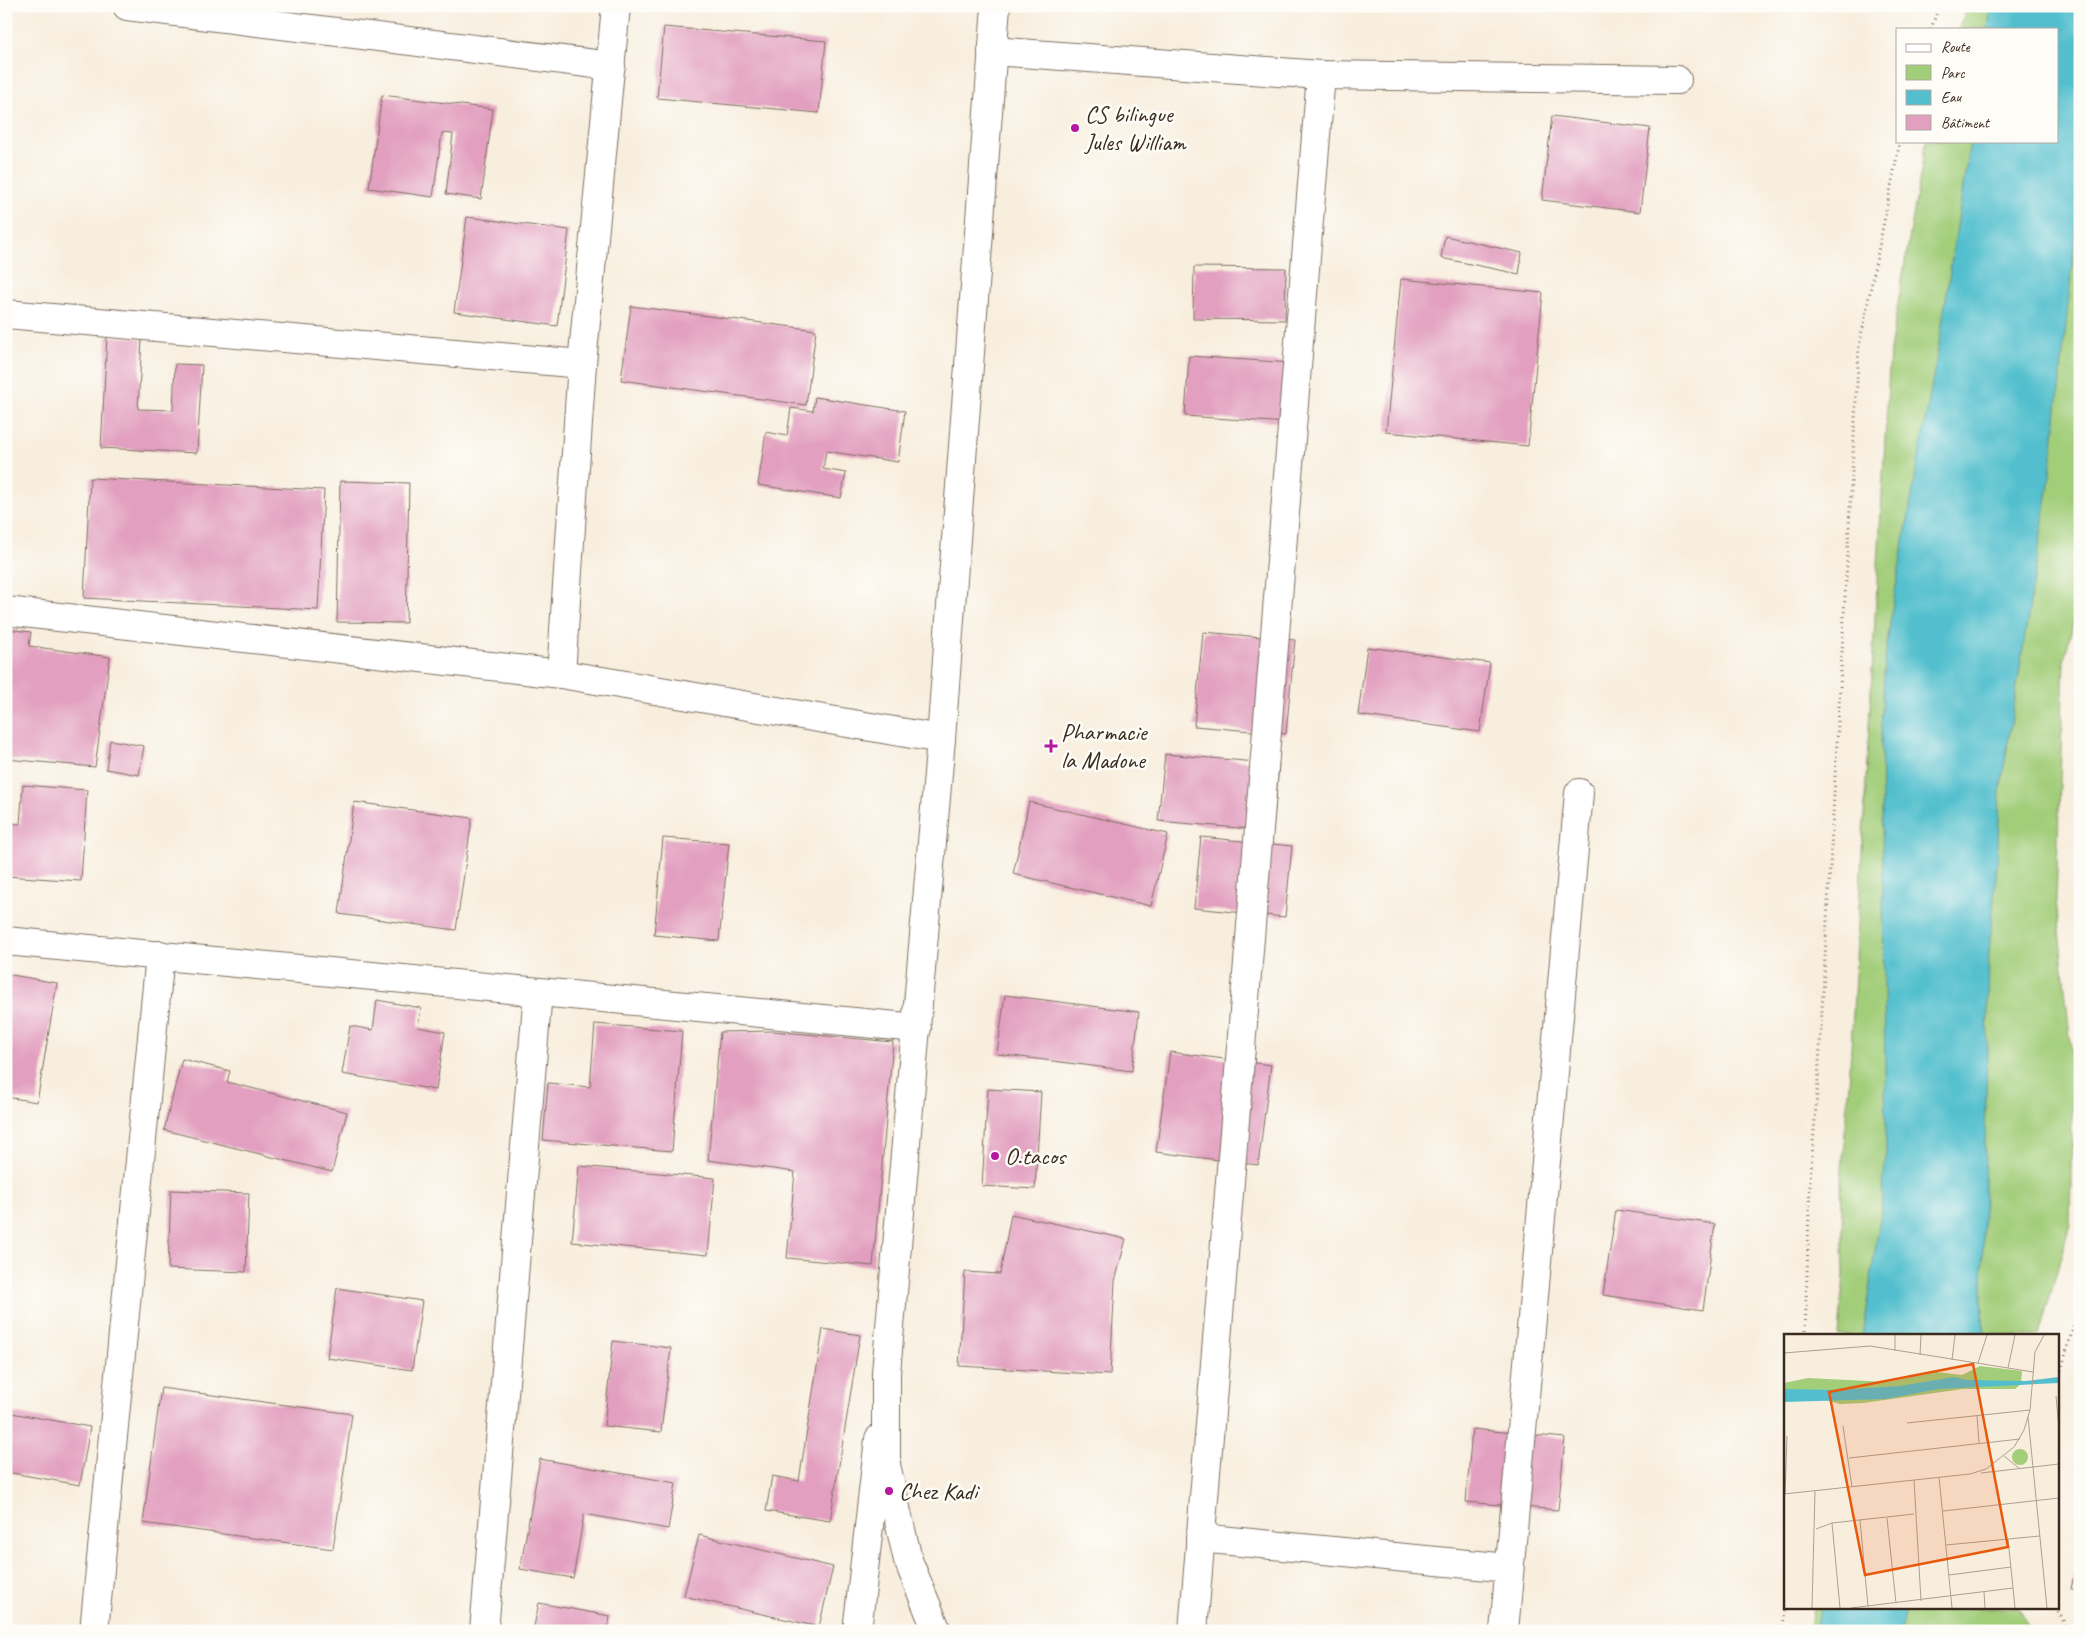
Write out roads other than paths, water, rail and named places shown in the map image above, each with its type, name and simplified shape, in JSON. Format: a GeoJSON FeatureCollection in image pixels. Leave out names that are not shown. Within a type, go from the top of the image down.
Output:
{"type":"FeatureCollection","features":[{"type":"Feature","properties":{"kind":"street"},"geometry":{"type":"LineString","coordinates":[[127,6],[611,66]]}},
{"type":"Feature","properties":{"kind":"street"},"geometry":{"type":"LineString","coordinates":[[561,674],[582,364],[616,6]]}},
{"type":"Feature","properties":{"kind":"street"},"geometry":{"type":"LineString","coordinates":[[857,1631],[886,1373],[917,1028],[941,739],[996,6]]}},
{"type":"Feature","properties":{"kind":"street"},"geometry":{"type":"LineString","coordinates":[[992,51],[1321,75],[1677,80]]}},
{"type":"Feature","properties":{"kind":"street"},"geometry":{"type":"LineString","coordinates":[[1193,1631],[1321,75]]}},
{"type":"Feature","properties":{"kind":"street"},"geometry":{"type":"LineString","coordinates":[[6,314],[582,364]]}},
{"type":"Feature","properties":{"kind":"street"},"geometry":{"type":"LineString","coordinates":[[6,611],[561,674],[941,739]]}},
{"type":"Feature","properties":{"kind":"street"},"geometry":{"type":"LineString","coordinates":[[1504,1631],[1579,793]]}},
{"type":"Feature","properties":{"kind":"street"},"geometry":{"type":"LineString","coordinates":[[6,941],[917,1028]]}},
{"type":"Feature","properties":{"kind":"street"},"geometry":{"type":"LineString","coordinates":[[94,1631],[160,955]]}},
{"type":"Feature","properties":{"kind":"street"},"geometry":{"type":"LineString","coordinates":[[484,1631],[538,992]]}},
{"type":"Feature","properties":{"kind":"street"},"geometry":{"type":"LineString","coordinates":[[886,1373],[886,1464],[908,1560],[936,1631]]}},
{"type":"Feature","properties":{"kind":"street"},"geometry":{"type":"LineString","coordinates":[[1200,1538],[1509,1568]]}},
{"type":"Feature","properties":{"kind":"water"},"geometry":{"type":"Polygon","coordinates":[[[1991,6],[2080,6],[2079,202],[2049,484],[2000,793],[1997,865],[1989,952],[1982,1293],[1984,1334],[1862,1334],[1881,1212],[1886,1152],[1881,728],[1885,659],[1893,603],[1939,344],[1970,142],[2058,142],[2058,28],[1988,28],[1991,6]]]}},
{"type":"Feature","properties":{"kind":"water"},"geometry":{"type":"Polygon","coordinates":[[[1820,1610],[1906,1610],[1902,1631],[1816,1631],[1820,1610]]]}},
{"type":"Feature","properties":{"kind":"place","name":"CS bilingue Jules William"},"geometry":{"type":"Point","coordinates":[1075,128]}},
{"type":"Feature","properties":{"kind":"place","name":"Pharmacie la Madone"},"geometry":{"type":"Point","coordinates":[1051,746]}},
{"type":"Feature","properties":{"kind":"place","name":"O.tacos"},"geometry":{"type":"Point","coordinates":[995,1156]}},
{"type":"Feature","properties":{"kind":"place","name":"Chez Kadi"},"geometry":{"type":"Point","coordinates":[889,1491]}}]}
